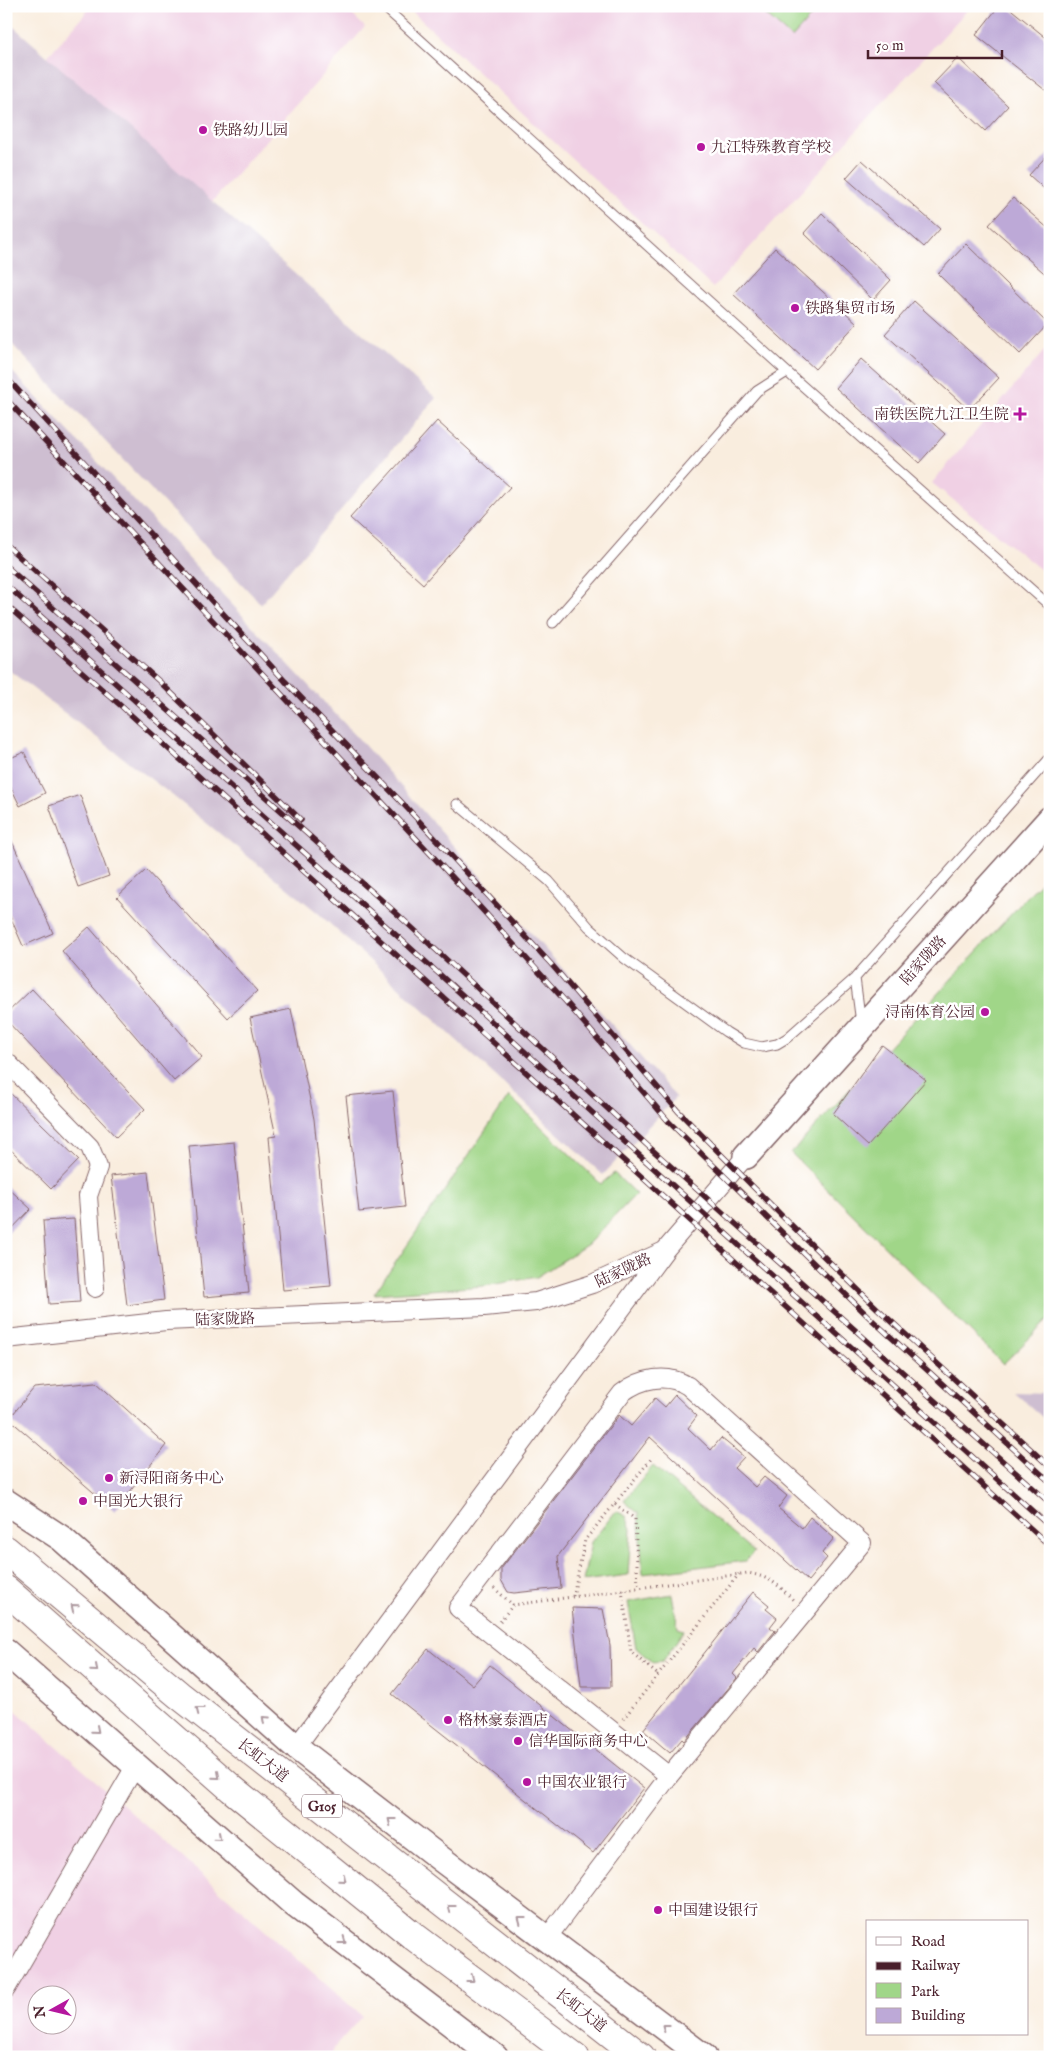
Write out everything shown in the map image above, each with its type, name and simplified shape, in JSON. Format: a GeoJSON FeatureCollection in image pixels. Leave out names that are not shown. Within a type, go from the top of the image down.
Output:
{"type":"FeatureCollection","features":[{"type":"Feature","properties":{"kind":"highway","name":"长虹大道"},"geometry":{"type":"LineString","coordinates":[[6,1550],[180,1695],[641,2057]]}},
{"type":"Feature","properties":{"kind":"highway","name":"G105"},"geometry":{"type":"LineString","coordinates":[[6,1590],[232,1789],[412,1935],[575,2057]]}},
{"type":"Feature","properties":{"kind":"street","name":"陆家陇路"},"geometry":{"type":"LineString","coordinates":[[6,1339],[166,1321],[484,1308],[536,1302],[592,1284],[666,1250],[746,1156],[1050,819]]}},
{"type":"Feature","properties":{"kind":"street"},"geometry":{"type":"LineString","coordinates":[[6,1061],[90,1147],[98,1167],[88,1196],[95,1288]]}},
{"type":"Feature","properties":{"kind":"street"},"geometry":{"type":"LineString","coordinates":[[296,1747],[666,1250]]}},
{"type":"Feature","properties":{"kind":"street"},"geometry":{"type":"LineString","coordinates":[[546,1938],[669,1776],[862,1543],[688,1386],[678,1380],[664,1378],[642,1381],[629,1387],[622,1393],[458,1608],[669,1776]]}},
{"type":"Feature","properties":{"kind":"street"},"geometry":{"type":"LineString","coordinates":[[6,1502],[61,1538],[296,1747],[704,2057]]}},
{"type":"Feature","properties":{"kind":"street"},"geometry":{"type":"LineString","coordinates":[[6,1652],[294,1904],[495,2057]]}},
{"type":"Feature","properties":{"kind":"street"},"geometry":{"type":"LineString","coordinates":[[6,1989],[136,1765]]}},
{"type":"Feature","properties":{"kind":"lane"},"geometry":{"type":"LineString","coordinates":[[382,6],[787,372],[1050,606]]}},
{"type":"Feature","properties":{"kind":"lane"},"geometry":{"type":"LineString","coordinates":[[553,624],[757,391],[787,372]]}},
{"type":"Feature","properties":{"kind":"lane"},"geometry":{"type":"LineString","coordinates":[[457,804],[549,880],[589,927],[624,958],[744,1043],[762,1048],[777,1044],[787,1038],[855,978],[1050,758]]}},
{"type":"Feature","properties":{"kind":"lane"},"geometry":{"type":"LineString","coordinates":[[855,978],[861,1028]]}},
{"type":"Feature","properties":{"kind":"path"},"geometry":{"type":"LineString","coordinates":[[573,1596],[585,1540],[651,1459]]}},
{"type":"Feature","properties":{"kind":"path"},"geometry":{"type":"LineString","coordinates":[[616,1504],[635,1519],[638,1587]]}},
{"type":"Feature","properties":{"kind":"path"},"geometry":{"type":"LineString","coordinates":[[490,1634],[513,1604],[748,1573],[764,1576],[778,1585],[805,1612]]}},
{"type":"Feature","properties":{"kind":"path"},"geometry":{"type":"LineString","coordinates":[[613,1731],[740,1574]]}},
{"type":"Feature","properties":{"kind":"path"},"geometry":{"type":"LineString","coordinates":[[481,1577],[513,1604]]}},
{"type":"Feature","properties":{"kind":"path"},"geometry":{"type":"LineString","coordinates":[[622,1590],[632,1652],[658,1675]]}},
{"type":"Feature","properties":{"kind":"shaded area","name":"铁路幼儿园"},"geometry":{"type":"Polygon","coordinates":[[[92,6],[343,6],[365,27],[212,202],[47,57],[92,6]]]}},
{"type":"Feature","properties":{"kind":"shaded area","name":"九江特殊教育学校"},"geometry":{"type":"Polygon","coordinates":[[[406,6],[971,6],[713,288],[406,6]]]}},
{"type":"Feature","properties":{"kind":"shaded area"},"geometry":{"type":"Polygon","coordinates":[[[6,20],[436,398],[261,604],[6,338],[6,20]]]}},
{"type":"Feature","properties":{"kind":"shaded area","name":"南铁医院九江卫生院"},"geometry":{"type":"Polygon","coordinates":[[[1050,344],[1050,577],[932,483],[1050,344]]]}},
{"type":"Feature","properties":{"kind":"shaded area"},"geometry":{"type":"Polygon","coordinates":[[[6,365],[358,738],[676,1097],[603,1175],[317,912],[173,796],[6,668],[6,365]]]}},
{"type":"Feature","properties":{"kind":"shaded area"},"geometry":{"type":"Polygon","coordinates":[[[1014,1392],[1050,1393],[1050,1424],[1014,1392]]]}},
{"type":"Feature","properties":{"kind":"shaded area"},"geometry":{"type":"Polygon","coordinates":[[[6,1702],[362,2016],[334,2048],[331,2057],[6,2057],[6,1702]]]}},
{"type":"Feature","properties":{"kind":"green space"},"geometry":{"type":"Polygon","coordinates":[[[756,6],[820,6],[792,38],[756,6]]]}},
{"type":"Feature","properties":{"kind":"green space","name":"浔南体育公园"},"geometry":{"type":"Polygon","coordinates":[[[1050,872],[1050,1318],[1003,1364],[791,1153],[1050,872]]]}},
{"type":"Feature","properties":{"kind":"green space"},"geometry":{"type":"Polygon","coordinates":[[[509,1096],[601,1184],[614,1173],[636,1194],[588,1244],[537,1277],[484,1286],[374,1294],[509,1096]]]}},
{"type":"Feature","properties":{"kind":"green space"},"geometry":{"type":"Polygon","coordinates":[[[653,1466],[754,1552],[745,1561],[643,1574],[638,1513],[624,1501],[653,1466]]]}},
{"type":"Feature","properties":{"kind":"green space"},"geometry":{"type":"Polygon","coordinates":[[[616,1511],[626,1516],[631,1529],[628,1575],[583,1581],[591,1542],[616,1511]]]}},
{"type":"Feature","properties":{"kind":"green space"},"geometry":{"type":"Polygon","coordinates":[[[672,1594],[678,1628],[684,1630],[663,1661],[652,1662],[636,1648],[628,1602],[672,1594]]]}},
{"type":"Feature","properties":{"kind":"building"},"geometry":{"type":"Polygon","coordinates":[[[999,6],[1007,6],[1050,41],[1050,94],[976,35],[999,6]]]}},
{"type":"Feature","properties":{"kind":"building"},"geometry":{"type":"Polygon","coordinates":[[[958,58],[1008,106],[985,131],[934,83],[958,58]]]}},
{"type":"Feature","properties":{"kind":"building"},"geometry":{"type":"Polygon","coordinates":[[[1050,152],[1050,194],[1029,175],[1050,152]]]}},
{"type":"Feature","properties":{"kind":"building"},"geometry":{"type":"Polygon","coordinates":[[[862,160],[940,229],[924,247],[846,178],[862,160]]]}},
{"type":"Feature","properties":{"kind":"building"},"geometry":{"type":"Polygon","coordinates":[[[1013,198],[1050,230],[1050,278],[989,225],[1013,198]]]}},
{"type":"Feature","properties":{"kind":"building"},"geometry":{"type":"Polygon","coordinates":[[[822,213],[891,280],[873,300],[804,233],[822,213]]]}},
{"type":"Feature","properties":{"kind":"building"},"geometry":{"type":"Polygon","coordinates":[[[966,244],[1048,324],[1020,354],[938,274],[966,244]]]}},
{"type":"Feature","properties":{"kind":"building","name":"铁路集贸市场"},"geometry":{"type":"Polygon","coordinates":[[[775,248],[857,323],[815,369],[733,294],[775,248]]]}},
{"type":"Feature","properties":{"kind":"building"},"geometry":{"type":"Polygon","coordinates":[[[914,301],[999,378],[969,410],[885,334],[914,301]]]}},
{"type":"Feature","properties":{"kind":"building"},"geometry":{"type":"Polygon","coordinates":[[[861,359],[945,434],[919,463],[836,388],[861,359]]]}},
{"type":"Feature","properties":{"kind":"building"},"geometry":{"type":"Polygon","coordinates":[[[437,421],[510,487],[423,584],[350,518],[437,421]]]}},
{"type":"Feature","properties":{"kind":"building"},"geometry":{"type":"Polygon","coordinates":[[[24,752],[45,793],[20,806],[6,777],[6,760],[24,752]]]}},
{"type":"Feature","properties":{"kind":"building"},"geometry":{"type":"Polygon","coordinates":[[[80,795],[109,876],[78,887],[49,806],[80,795]]]}},
{"type":"Feature","properties":{"kind":"building"},"geometry":{"type":"Polygon","coordinates":[[[6,828],[53,933],[23,946],[6,907],[6,828]]]}},
{"type":"Feature","properties":{"kind":"building"},"geometry":{"type":"Polygon","coordinates":[[[146,870],[257,991],[228,1018],[117,897],[146,870]]]}},
{"type":"Feature","properties":{"kind":"building"},"geometry":{"type":"Polygon","coordinates":[[[89,927],[202,1057],[174,1081],[62,951],[89,927]]]}},
{"type":"Feature","properties":{"kind":"building"},"geometry":{"type":"Polygon","coordinates":[[[32,989],[145,1109],[116,1137],[6,1020],[6,1014],[32,989]]]}},
{"type":"Feature","properties":{"kind":"building"},"geometry":{"type":"Polygon","coordinates":[[[291,1009],[314,1119],[331,1286],[283,1290],[269,1137],[276,1136],[250,1018],[291,1009]]]}},
{"type":"Feature","properties":{"kind":"building"},"geometry":{"type":"Polygon","coordinates":[[[882,1045],[926,1080],[868,1146],[833,1114],[882,1045]]]}},
{"type":"Feature","properties":{"kind":"building"},"geometry":{"type":"Polygon","coordinates":[[[6,1089],[79,1160],[51,1189],[6,1145],[6,1089]]]}},
{"type":"Feature","properties":{"kind":"building"},"geometry":{"type":"Polygon","coordinates":[[[393,1091],[405,1207],[359,1212],[346,1096],[393,1091]]]}},
{"type":"Feature","properties":{"kind":"building"},"geometry":{"type":"Polygon","coordinates":[[[234,1142],[249,1293],[204,1297],[189,1146],[234,1142]]]}},
{"type":"Feature","properties":{"kind":"building"},"geometry":{"type":"Polygon","coordinates":[[[148,1172],[164,1300],[127,1305],[111,1176],[148,1172]]]}},
{"type":"Feature","properties":{"kind":"building"},"geometry":{"type":"Polygon","coordinates":[[[6,1186],[31,1209],[6,1235],[6,1186]]]}},
{"type":"Feature","properties":{"kind":"building"},"geometry":{"type":"Polygon","coordinates":[[[74,1219],[80,1302],[49,1304],[43,1221],[74,1219]]]}},
{"type":"Feature","properties":{"kind":"building","name":"新浔阳商务中心"},"geometry":{"type":"Polygon","coordinates":[[[96,1382],[166,1445],[115,1511],[9,1419],[34,1388],[96,1382]]]}},
{"type":"Feature","properties":{"kind":"building"},"geometry":{"type":"Polygon","coordinates":[[[675,1395],[697,1416],[688,1428],[711,1450],[721,1438],[744,1457],[734,1468],[755,1487],[764,1477],[787,1496],[778,1508],[802,1528],[810,1517],[834,1538],[822,1553],[827,1558],[808,1581],[650,1437],[558,1556],[561,1588],[508,1592],[501,1580],[501,1569],[619,1415],[631,1426],[655,1398],[665,1407],[675,1395]]]}},
{"type":"Feature","properties":{"kind":"building"},"geometry":{"type":"Polygon","coordinates":[[[753,1592],[769,1605],[766,1609],[777,1618],[770,1627],[775,1631],[758,1652],[754,1648],[733,1674],[737,1678],[684,1741],[682,1739],[670,1753],[643,1730],[753,1592]]]}},
{"type":"Feature","properties":{"kind":"building"},"geometry":{"type":"Polygon","coordinates":[[[572,1608],[603,1609],[610,1645],[611,1687],[581,1687],[572,1608]]]}},
{"type":"Feature","properties":{"kind":"building","name":"信华国际商务中心"},"geometry":{"type":"Polygon","coordinates":[[[428,1649],[473,1685],[490,1665],[644,1788],[593,1853],[392,1694],[428,1649]]]}},
{"type":"Feature","properties":{"kind":"railway"},"geometry":{"type":"LineString","coordinates":[[6,377],[285,681],[408,809],[551,964],[678,1111],[878,1309],[1050,1467]]}},
{"type":"Feature","properties":{"kind":"railway"},"geometry":{"type":"LineString","coordinates":[[6,399],[468,894],[566,1002],[669,1122],[870,1318],[1050,1482]]}},
{"type":"Feature","properties":{"kind":"railway"},"geometry":{"type":"LineString","coordinates":[[6,545],[160,682],[301,820]]}},
{"type":"Feature","properties":{"kind":"railway"},"geometry":{"type":"LineString","coordinates":[[6,566],[395,912],[648,1146],[1050,1503]]}},
{"type":"Feature","properties":{"kind":"railway"},"geometry":{"type":"LineString","coordinates":[[6,585],[374,915],[1050,1527]]}},
{"type":"Feature","properties":{"kind":"railway"},"geometry":{"type":"LineString","coordinates":[[6,605],[120,705],[1050,1546]]}},
{"type":"Feature","properties":{"kind":"place","name":"铁路幼儿园"},"geometry":{"type":"Point","coordinates":[203,130]}},
{"type":"Feature","properties":{"kind":"place","name":"九江特殊教育学校"},"geometry":{"type":"Point","coordinates":[701,147]}},
{"type":"Feature","properties":{"kind":"place","name":"铁路集贸市场"},"geometry":{"type":"Point","coordinates":[795,308]}},
{"type":"Feature","properties":{"kind":"place","name":"南铁医院九江卫生院"},"geometry":{"type":"Point","coordinates":[1020,414]}},
{"type":"Feature","properties":{"kind":"place","name":"浔南体育公园"},"geometry":{"type":"Point","coordinates":[985,1012]}},
{"type":"Feature","properties":{"kind":"place","name":"新浔阳商务中心"},"geometry":{"type":"Point","coordinates":[109,1478]}},
{"type":"Feature","properties":{"kind":"place","name":"中国光大银行"},"geometry":{"type":"Point","coordinates":[83,1501]}},
{"type":"Feature","properties":{"kind":"place","name":"格林豪泰酒店"},"geometry":{"type":"Point","coordinates":[448,1720]}},
{"type":"Feature","properties":{"kind":"place","name":"信华国际商务中心"},"geometry":{"type":"Point","coordinates":[518,1741]}},
{"type":"Feature","properties":{"kind":"place","name":"中国农业银行"},"geometry":{"type":"Point","coordinates":[527,1782]}},
{"type":"Feature","properties":{"kind":"place","name":"中国建设银行"},"geometry":{"type":"Point","coordinates":[658,1910]}}]}
